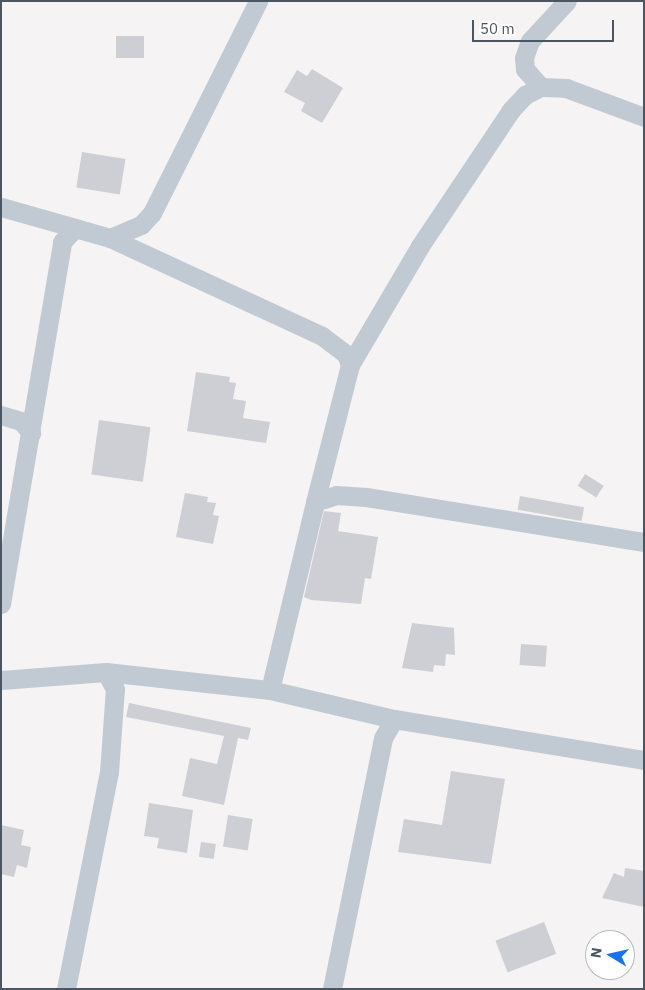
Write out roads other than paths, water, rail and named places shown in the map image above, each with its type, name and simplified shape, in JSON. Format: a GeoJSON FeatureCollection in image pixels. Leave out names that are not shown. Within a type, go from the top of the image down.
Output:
{"type":"FeatureCollection","features":[{"type":"Feature","properties":{"kind":"street"},"geometry":{"type":"LineString","coordinates":[[110,238],[141,226],[152,213],[258,1]]}},
{"type":"Feature","properties":{"kind":"street"},"geometry":{"type":"LineString","coordinates":[[541,88],[525,69],[524,58],[530,41],[567,1]]}},
{"type":"Feature","properties":{"kind":"street"},"geometry":{"type":"LineString","coordinates":[[270,690],[350,365],[420,246],[510,110],[525,95],[541,88],[566,88],[644,117]]}},
{"type":"Feature","properties":{"kind":"street"},"geometry":{"type":"LineString","coordinates":[[1,207],[110,238],[322,336],[346,354],[350,365]]}},
{"type":"Feature","properties":{"kind":"street"},"geometry":{"type":"LineString","coordinates":[[1,604],[62,242],[75,228]]}},
{"type":"Feature","properties":{"kind":"street"},"geometry":{"type":"LineString","coordinates":[[1,415],[21,421],[31,433]]}},
{"type":"Feature","properties":{"kind":"street"},"geometry":{"type":"LineString","coordinates":[[315,502],[336,495],[366,497],[644,542]]}},
{"type":"Feature","properties":{"kind":"street"},"geometry":{"type":"LineString","coordinates":[[66,989],[109,772],[115,689],[106,672]]}},
{"type":"Feature","properties":{"kind":"street"},"geometry":{"type":"LineString","coordinates":[[1,680],[106,672],[270,690],[394,719],[644,760]]}},
{"type":"Feature","properties":{"kind":"street"},"geometry":{"type":"LineString","coordinates":[[332,989],[383,738],[394,719]]}}]}
